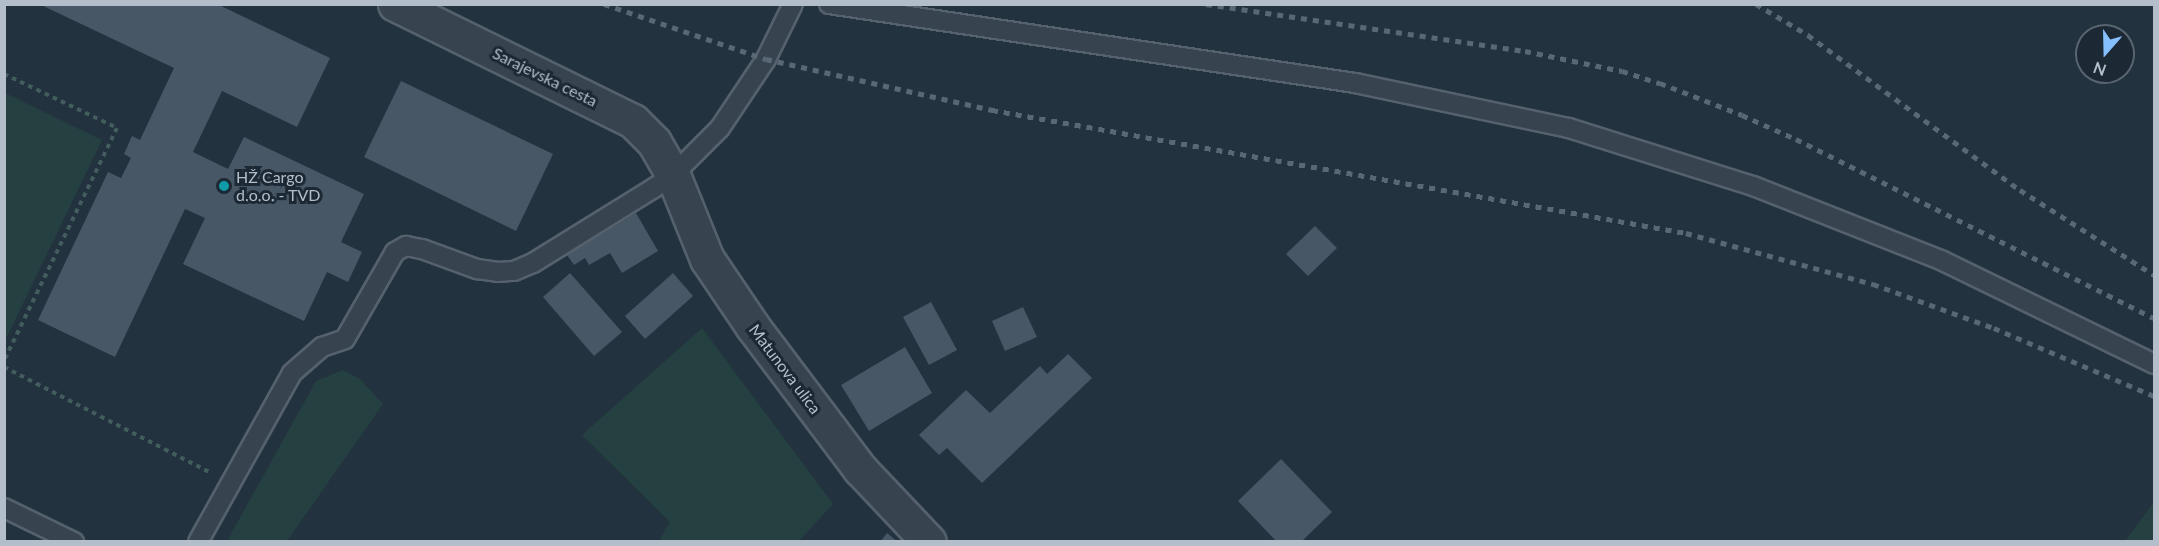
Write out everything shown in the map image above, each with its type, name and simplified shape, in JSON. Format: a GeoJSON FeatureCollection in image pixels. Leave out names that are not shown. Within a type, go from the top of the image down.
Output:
{"type":"FeatureCollection","features":[{"type":"Feature","properties":{"kind":"street","name":"Sarajevska cesta"},"geometry":{"type":"LineString","coordinates":[[395,4],[633,121],[654,142],[674,175]]}},
{"type":"Feature","properties":{"kind":"street","name":"Matunova ulica"},"geometry":{"type":"LineString","coordinates":[[674,175],[707,258],[753,327],[860,469],[929,542]]}},
{"type":"Feature","properties":{"kind":"lane"},"geometry":{"type":"LineString","coordinates":[[198,542],[292,373],[322,347],[345,339],[395,252],[406,246],[422,249],[477,269],[498,272],[514,271],[532,263],[674,175],[720,128],[766,59],[793,4]]}},
{"type":"Feature","properties":{"kind":"lane"},"geometry":{"type":"LineString","coordinates":[[829,4],[1355,83],[1569,128],[1753,186],[1943,261],[2154,364]]}},
{"type":"Feature","properties":{"kind":"lane"},"geometry":{"type":"LineString","coordinates":[[4,508],[74,542]]}},
{"type":"Feature","properties":{"kind":"path"},"geometry":{"type":"LineString","coordinates":[[4,74],[117,128],[4,361]]}},
{"type":"Feature","properties":{"kind":"path"},"geometry":{"type":"LineString","coordinates":[[4,367],[230,482]]}},
{"type":"Feature","properties":{"kind":"green space"},"geometry":{"type":"Polygon","coordinates":[[[5,93],[102,140],[5,341],[5,93]]]}},
{"type":"Feature","properties":{"kind":"green space"},"geometry":{"type":"Polygon","coordinates":[[[702,328],[833,504],[799,541],[662,541],[660,539],[670,522],[582,435],[702,328]]]}},
{"type":"Feature","properties":{"kind":"green space"},"geometry":{"type":"Polygon","coordinates":[[[343,370],[360,379],[383,404],[287,541],[227,541],[316,381],[343,370]]]}},
{"type":"Feature","properties":{"kind":"green space"},"geometry":{"type":"Polygon","coordinates":[[[2154,502],[2154,541],[2125,541],[2154,502]]]}},
{"type":"Feature","properties":{"kind":"building","name":"HŽ Cargo d.o.o. - TVD"},"geometry":{"type":"Polygon","coordinates":[[[39,4],[217,4],[330,58],[297,127],[222,91],[193,152],[228,169],[244,137],[364,194],[341,242],[362,252],[348,282],[327,272],[304,321],[183,264],[205,218],[185,209],[115,357],[38,320],[108,172],[121,178],[131,158],[124,154],[132,136],[140,140],[174,68],[39,4]]]}},
{"type":"Feature","properties":{"kind":"building"},"geometry":{"type":"Polygon","coordinates":[[[401,81],[553,154],[516,231],[364,157],[401,81]]]}},
{"type":"Feature","properties":{"kind":"building"},"geometry":{"type":"Polygon","coordinates":[[[636,213],[658,251],[622,273],[610,253],[589,265],[585,258],[574,265],[567,255],[636,213]]]}},
{"type":"Feature","properties":{"kind":"building"},"geometry":{"type":"Polygon","coordinates":[[[1315,226],[1337,248],[1308,276],[1286,254],[1315,226]]]}},
{"type":"Feature","properties":{"kind":"building"},"geometry":{"type":"Polygon","coordinates":[[[570,273],[622,332],[594,356],[543,297],[570,273]]]}},
{"type":"Feature","properties":{"kind":"building"},"geometry":{"type":"Polygon","coordinates":[[[673,273],[693,296],[645,339],[625,316],[673,273]]]}},
{"type":"Feature","properties":{"kind":"building"},"geometry":{"type":"Polygon","coordinates":[[[931,302],[957,350],[929,365],[903,317],[931,302]]]}},
{"type":"Feature","properties":{"kind":"building"},"geometry":{"type":"Polygon","coordinates":[[[1023,307],[1037,337],[1005,351],[992,321],[1023,307]]]}},
{"type":"Feature","properties":{"kind":"building"},"geometry":{"type":"Polygon","coordinates":[[[905,347],[932,393],[869,431],[841,385],[905,347]]]}},
{"type":"Feature","properties":{"kind":"building"},"geometry":{"type":"Polygon","coordinates":[[[1068,354],[1092,378],[982,483],[947,448],[939,455],[919,435],[966,390],[990,413],[1040,366],[1047,374],[1068,354]]]}},
{"type":"Feature","properties":{"kind":"building"},"geometry":{"type":"Polygon","coordinates":[[[1281,459],[1332,512],[1301,542],[1277,542],[1238,501],[1281,459]]]}},
{"type":"Feature","properties":{"kind":"building"},"geometry":{"type":"Polygon","coordinates":[[[887,533],[898,542],[880,542],[887,533]]]}},
{"type":"Feature","properties":{"kind":"railway"},"geometry":{"type":"LineString","coordinates":[[604,4],[766,59],[992,110],[1686,233],[1873,284],[1994,328],[2154,396]]}},
{"type":"Feature","properties":{"kind":"railway"},"geometry":{"type":"LineString","coordinates":[[1206,4],[1525,51],[1622,71],[1660,83],[1796,139],[2154,318]]}},
{"type":"Feature","properties":{"kind":"railway"},"geometry":{"type":"LineString","coordinates":[[1756,4],[1808,35],[2020,190],[2154,275]]}},
{"type":"Feature","properties":{"kind":"place","name":"HŽ Cargo d.o.o. - TVD"},"geometry":{"type":"Point","coordinates":[224,186]}}]}
